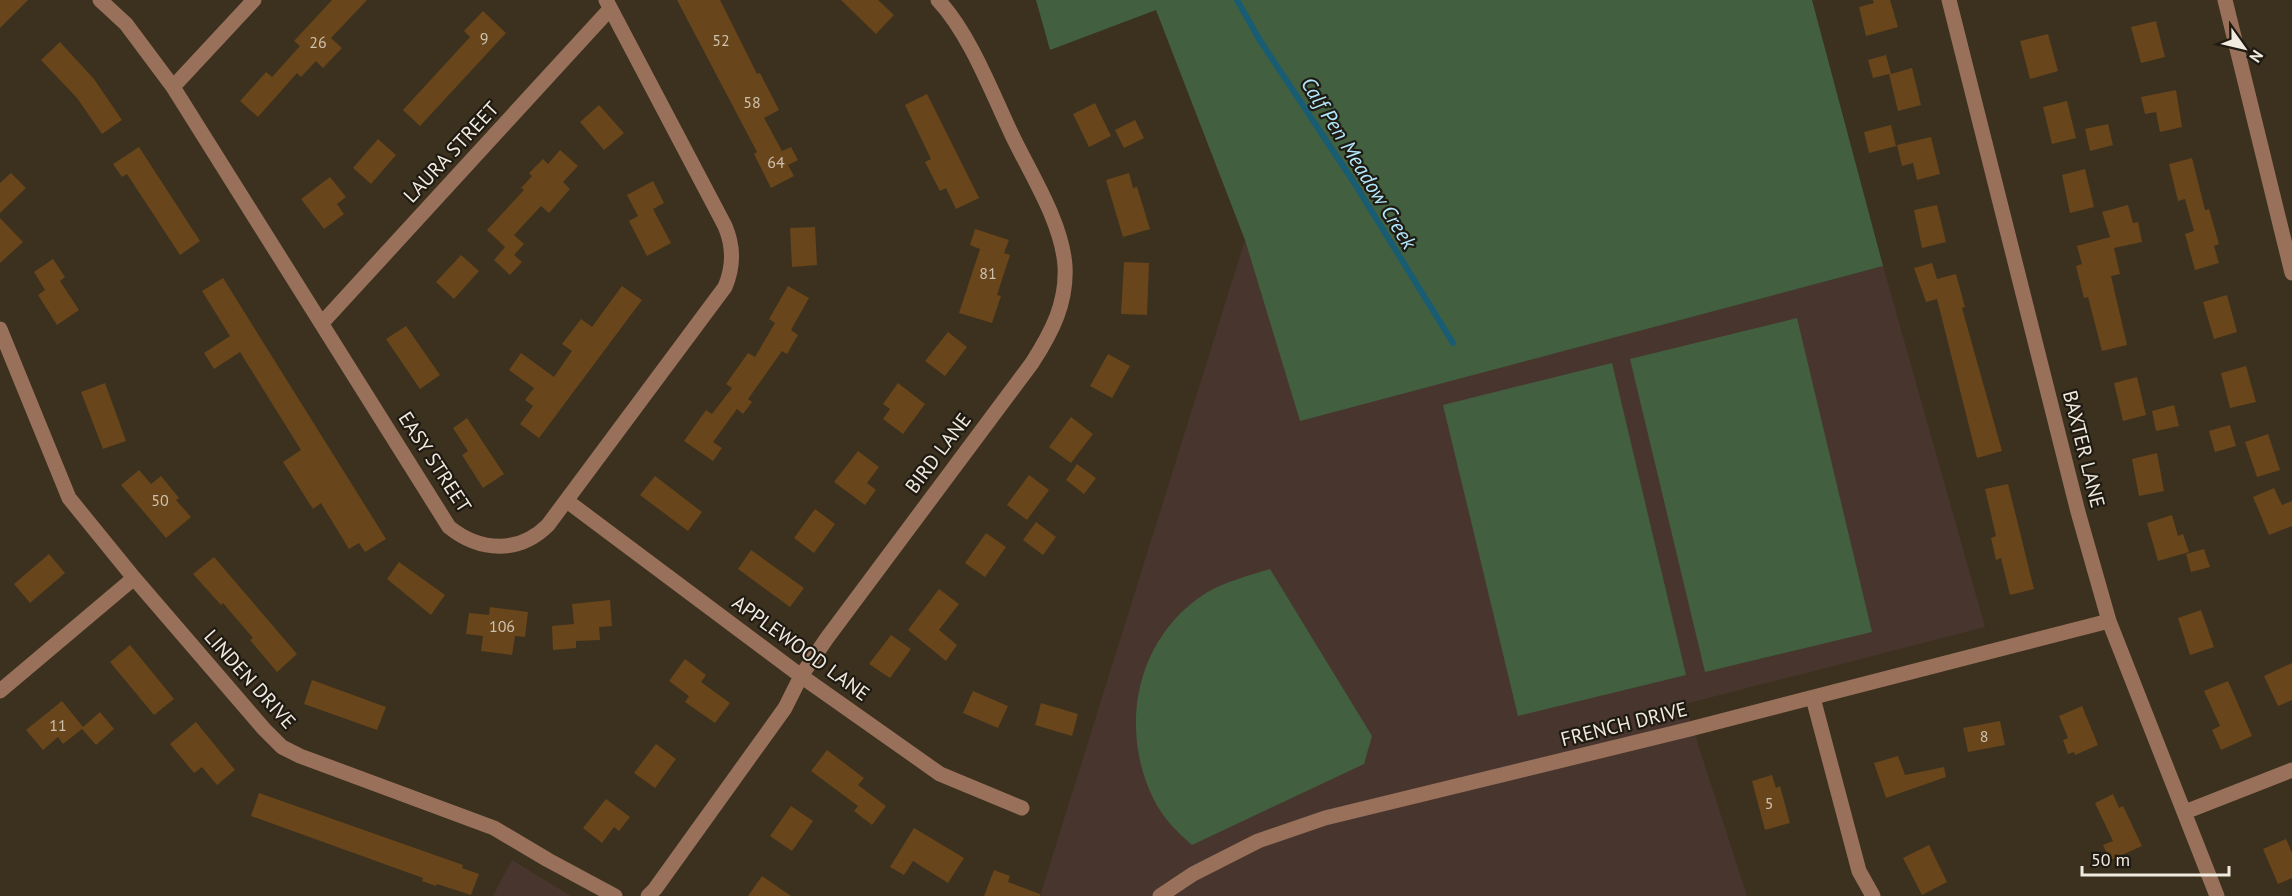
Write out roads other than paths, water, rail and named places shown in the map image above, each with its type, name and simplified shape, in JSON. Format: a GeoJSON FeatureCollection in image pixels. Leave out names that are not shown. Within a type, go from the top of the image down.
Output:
{"type":"FeatureCollection","features":[{"type":"Feature","properties":{"kind":"street","name":"EASY STREET"},"geometry":{"type":"LineString","coordinates":[[100,0],[126,24],[173,87],[449,526],[457,533],[479,544],[504,546],[524,542],[541,532],[567,501],[724,287],[729,277],[732,249],[725,226],[608,5]]}},
{"type":"Feature","properties":{"kind":"street"},"geometry":{"type":"LineString","coordinates":[[173,87],[254,0]]}},
{"type":"Feature","properties":{"kind":"street","name":"BIRD LANE"},"geometry":{"type":"LineString","coordinates":[[648,896],[784,708],[801,676],[1032,363],[1050,335],[1063,301],[1065,265],[1059,232],[978,64],[948,11],[938,0]]}},
{"type":"Feature","properties":{"kind":"street","name":"BAXTER LANE"},"geometry":{"type":"LineString","coordinates":[[1949,0],[2075,500],[2109,621],[2217,896]]}},
{"type":"Feature","properties":{"kind":"street"},"geometry":{"type":"LineString","coordinates":[[2225,0],[2292,273]]}},
{"type":"Feature","properties":{"kind":"street","name":"LAURA STREET"},"geometry":{"type":"LineString","coordinates":[[322,323],[608,5]]}},
{"type":"Feature","properties":{"kind":"street","name":"LINDEN DRIVE"},"geometry":{"type":"LineString","coordinates":[[0,329],[5,356],[69,498],[134,578],[282,747],[300,756],[494,828],[615,896]]}},
{"type":"Feature","properties":{"kind":"street","name":"APPLEWOOD LANE"},"geometry":{"type":"LineString","coordinates":[[567,501],[801,676],[940,774],[1022,808]]}},
{"type":"Feature","properties":{"kind":"street"},"geometry":{"type":"LineString","coordinates":[[0,691],[134,578]]}},
{"type":"Feature","properties":{"kind":"street","name":"FRENCH DRIVE"},"geometry":{"type":"LineString","coordinates":[[1160,896],[1193,874],[1258,841],[1325,818],[1813,698],[2109,621]]}},
{"type":"Feature","properties":{"kind":"street"},"geometry":{"type":"LineString","coordinates":[[1813,698],[1860,871],[1873,896]]}},
{"type":"Feature","properties":{"kind":"street"},"geometry":{"type":"LineString","coordinates":[[2185,812],[2292,770]]}},
{"type":"Feature","properties":{"kind":"waterway","name":"Calf Pen Meadow Creek"},"geometry":{"type":"LineString","coordinates":[[1237,0],[1259,39],[1353,181],[1453,343]]}}]}
